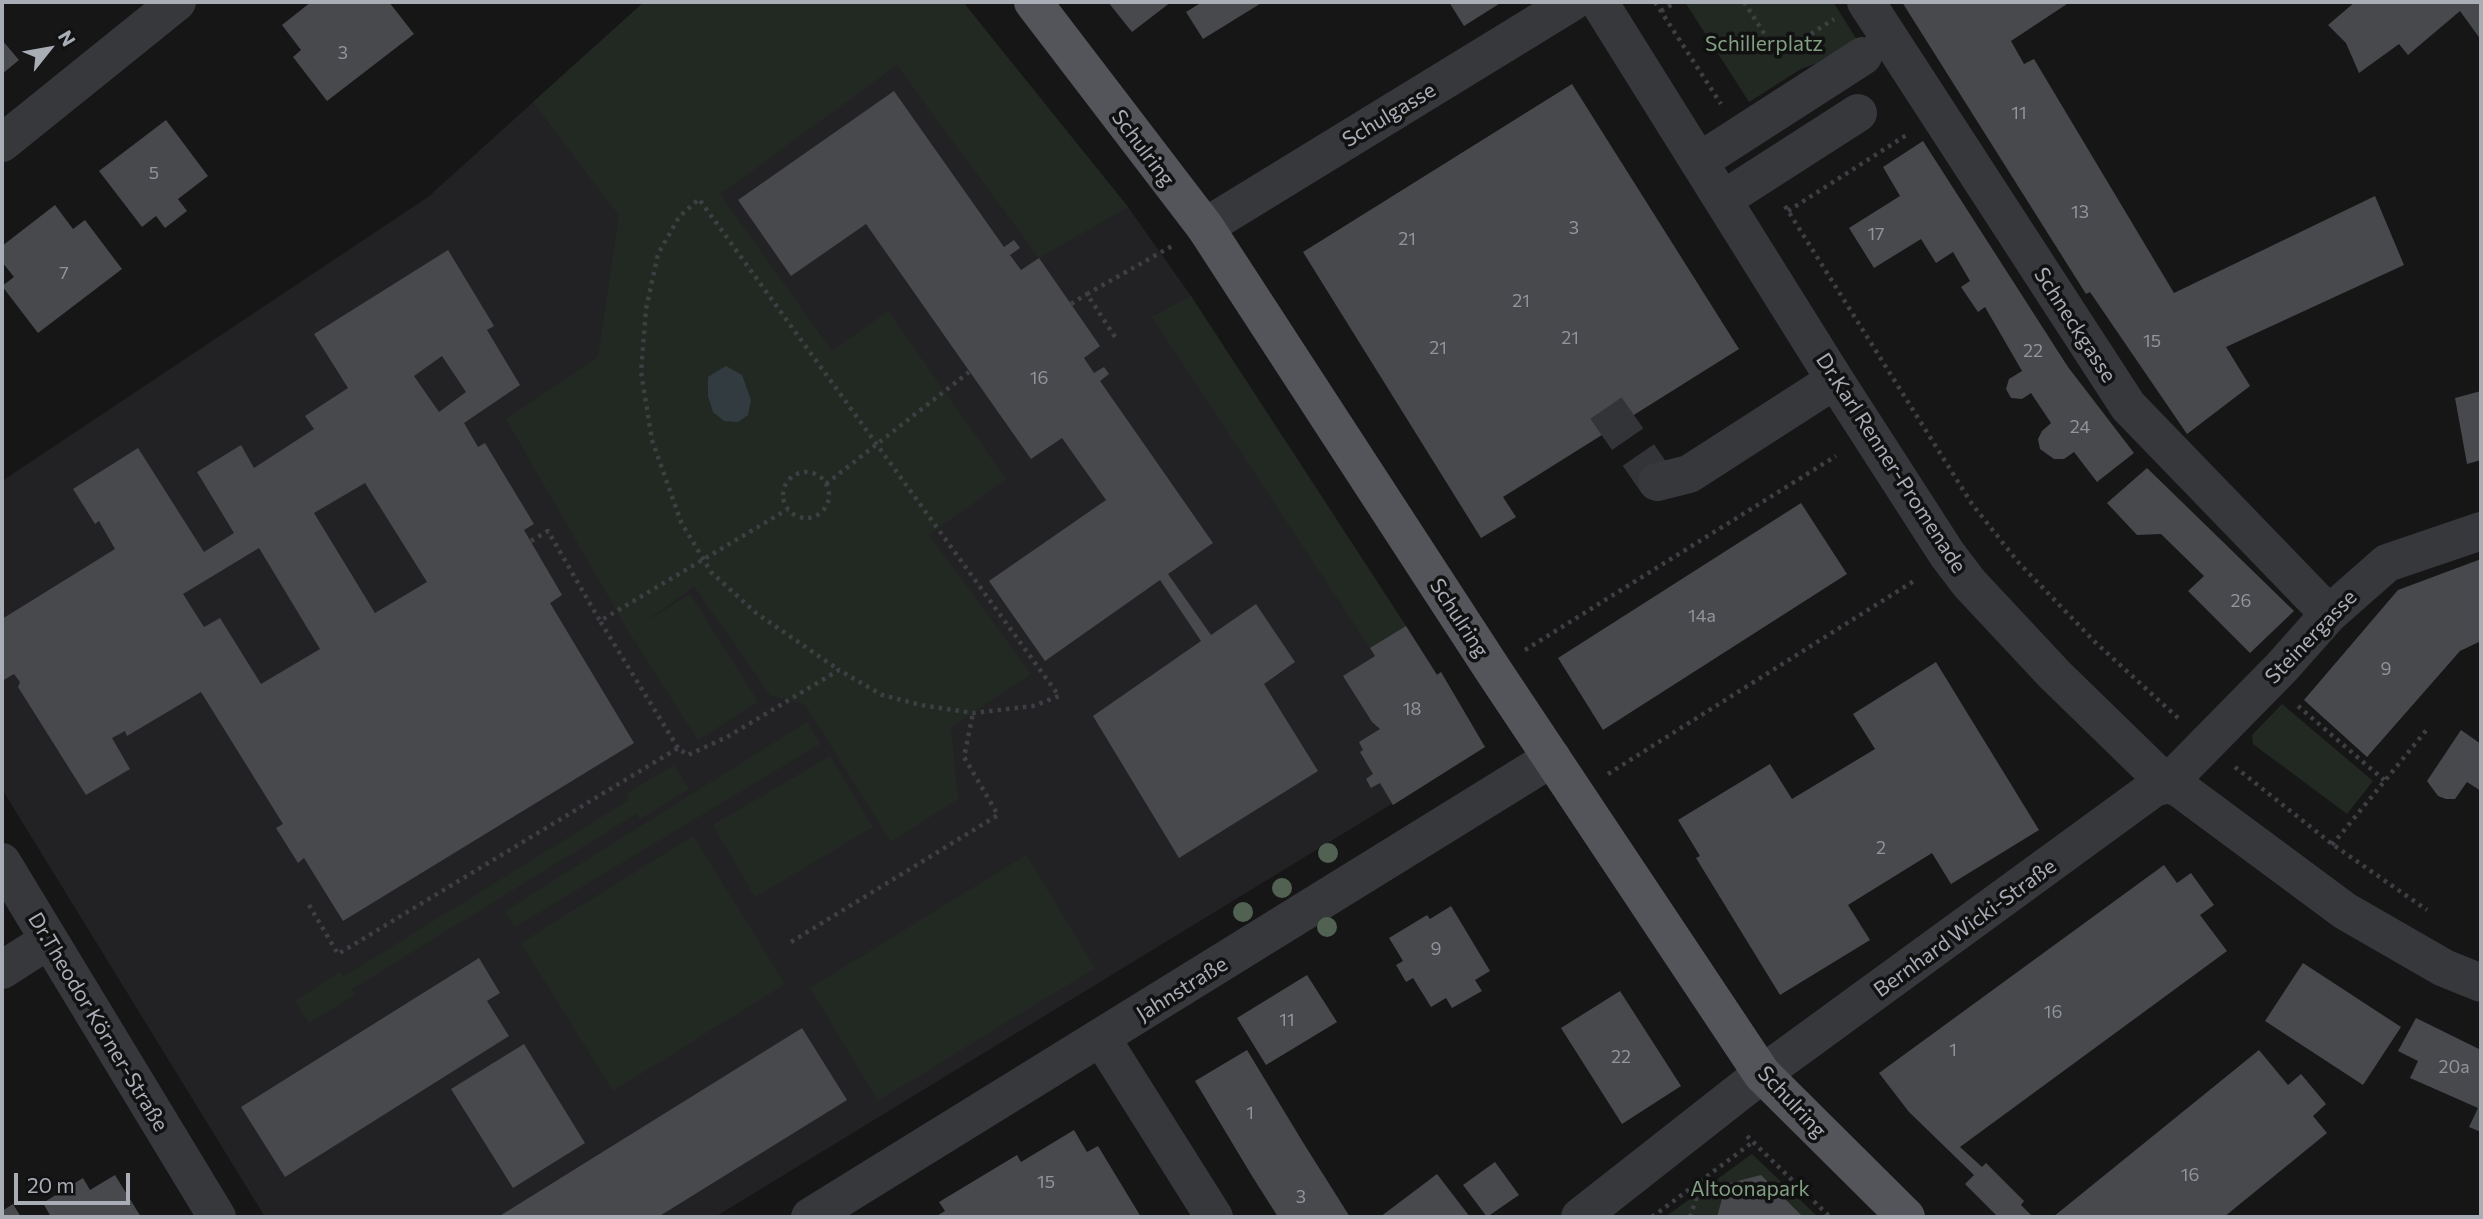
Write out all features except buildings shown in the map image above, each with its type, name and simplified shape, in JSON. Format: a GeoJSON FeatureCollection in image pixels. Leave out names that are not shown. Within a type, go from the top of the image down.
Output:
{"type":"FeatureCollection","features":[{"type":"Feature","properties":{"kind":"main road","name":"Schulring"},"geometry":{"type":"LineString","coordinates":[[1033,2],[1205,227],[1493,670],[1762,1074],[1906,1217]]}},
{"type":"Feature","properties":{"kind":"street"},"geometry":{"type":"LineString","coordinates":[[2,143],[177,2]]}},
{"type":"Feature","properties":{"kind":"street","name":"Schulgasse"},"geometry":{"type":"LineString","coordinates":[[1205,227],[1572,2]]}},
{"type":"Feature","properties":{"kind":"street","name":"Dr.Karl Renner-Promenade"},"geometry":{"type":"LineString","coordinates":[[1598,2],[1700,160],[1835,380],[1947,554],[1969,583],[2054,674],[2167,784],[2179,788],[2345,911],[2444,968],[2481,983]]}},
{"type":"Feature","properties":{"kind":"street","name":"Schneckgasse"},"geometry":{"type":"LineString","coordinates":[[1853,8],[1937,116],[2129,406],[2329,614]]}},
{"type":"Feature","properties":{"kind":"street"},"geometry":{"type":"LineString","coordinates":[[1700,160],[1864,56]]}},
{"type":"Feature","properties":{"kind":"street"},"geometry":{"type":"LineString","coordinates":[[1724,199],[1858,113]]}},
{"type":"Feature","properties":{"kind":"street"},"geometry":{"type":"LineString","coordinates":[[1657,482],[1689,474],[1835,380]]}},
{"type":"Feature","properties":{"kind":"street","name":"Steinergasse"},"geometry":{"type":"LineString","coordinates":[[2167,784],[2269,681],[2329,614],[2387,564],[2481,531]]}},
{"type":"Feature","properties":{"kind":"street","name":"Jahnstraße"},"geometry":{"type":"LineString","coordinates":[[810,1217],[1102,1039],[1552,758]]}},
{"type":"Feature","properties":{"kind":"street","name":"Bernhard Wicki-Straße"},"geometry":{"type":"LineString","coordinates":[[1580,1217],[1762,1074],[2154,788],[2167,784]]}},
{"type":"Feature","properties":{"kind":"street","name":"Dr.Theodor Körner-Straße"},"geometry":{"type":"LineString","coordinates":[[2,862],[216,1217]]}},
{"type":"Feature","properties":{"kind":"street"},"geometry":{"type":"LineString","coordinates":[[2,970],[49,940]]}},
{"type":"Feature","properties":{"kind":"street"},"geometry":{"type":"LineString","coordinates":[[1102,1039],[1214,1217]]}},
{"type":"Feature","properties":{"kind":"path"},"geometry":{"type":"LineString","coordinates":[[1655,2],[1740,135]]}},
{"type":"Feature","properties":{"kind":"path"},"geometry":{"type":"LineString","coordinates":[[1661,11],[1676,2]]}},
{"type":"Feature","properties":{"kind":"path"},"geometry":{"type":"LineString","coordinates":[[1744,2],[1778,55],[1853,8]]}},
{"type":"Feature","properties":{"kind":"path"},"geometry":{"type":"LineString","coordinates":[[1788,211],[1937,116]]}},
{"type":"Feature","properties":{"kind":"path"},"geometry":{"type":"LineString","coordinates":[[1764,174],[1972,504],[2018,562],[2095,642],[2206,744],[2332,844],[2434,915]]}},
{"type":"Feature","properties":{"kind":"path"},"geometry":{"type":"LineString","coordinates":[[699,199],[874,444],[1059,696],[1033,706],[973,713],[920,705],[882,695],[839,670],[756,613],[711,572],[681,522],[652,440],[641,372],[646,309],[658,254],[678,217],[699,199]]}},
{"type":"Feature","properties":{"kind":"path"},"geometry":{"type":"LineString","coordinates":[[1071,304],[1205,227]]}},
{"type":"Feature","properties":{"kind":"path"},"geometry":{"type":"LineString","coordinates":[[1087,294],[1115,337]]}},
{"type":"Feature","properties":{"kind":"path"},"geometry":{"type":"LineString","coordinates":[[826,484],[969,372]]}},
{"type":"Feature","properties":{"kind":"path"},"geometry":{"type":"LineString","coordinates":[[1493,670],[1836,456]]}},
{"type":"Feature","properties":{"kind":"path"},"geometry":{"type":"LineString","coordinates":[[815,474],[826,484],[826,506],[816,517],[800,518],[788,509],[783,496],[784,488],[793,476],[815,474]]}},
{"type":"Feature","properties":{"kind":"path"},"geometry":{"type":"LineString","coordinates":[[600,621],[788,509]]}},
{"type":"Feature","properties":{"kind":"path"},"geometry":{"type":"LineString","coordinates":[[531,541],[548,531],[678,748],[688,755],[727,737],[839,670]]}},
{"type":"Feature","properties":{"kind":"path"},"geometry":{"type":"LineString","coordinates":[[1576,794],[1918,578]]}},
{"type":"Feature","properties":{"kind":"path"},"geometry":{"type":"LineString","coordinates":[[2269,681],[2384,780]]}},
{"type":"Feature","properties":{"kind":"path"},"geometry":{"type":"LineString","coordinates":[[790,942],[998,815],[964,757],[973,713]]}},
{"type":"Feature","properties":{"kind":"path"},"geometry":{"type":"LineString","coordinates":[[2332,844],[2429,727]]}},
{"type":"Feature","properties":{"kind":"path"},"geometry":{"type":"LineString","coordinates":[[309,905],[338,954],[678,748]]}},
{"type":"Feature","properties":{"kind":"path"},"geometry":{"type":"LineString","coordinates":[[1719,1108],[1830,1217]]}},
{"type":"Feature","properties":{"kind":"path"},"geometry":{"type":"LineString","coordinates":[[1652,1217],[1753,1142]]}},
{"type":"Feature","properties":{"kind":"path"},"geometry":{"type":"LineString","coordinates":[[1690,1217],[1702,1181]]}},
{"type":"Feature","properties":{"kind":"shaded area"},"geometry":{"type":"Polygon","coordinates":[[[644,2],[963,2],[1128,207],[1191,296],[1437,674],[1441,672],[1485,747],[715,1217],[265,1217],[2,789],[2,481],[428,197],[644,2]]]}},
{"type":"Feature","properties":{"kind":"shaded area"},"geometry":{"type":"Polygon","coordinates":[[[726,366],[742,375],[751,400],[748,415],[738,422],[724,421],[713,412],[708,396],[708,377],[726,366]]]}},
{"type":"Feature","properties":{"kind":"green space"},"geometry":{"type":"Polygon","coordinates":[[[644,2],[963,2],[1128,207],[1039,258],[897,65],[720,194],[832,351],[888,311],[1006,479],[929,535],[1031,674],[951,727],[958,799],[891,842],[805,704],[771,696],[694,586],[642,624],[690,594],[758,702],[698,740],[629,632],[506,419],[598,357],[619,215],[533,102],[644,2]]]}},
{"type":"Feature","properties":{"kind":"green space","name":"Schillerplatz"},"geometry":{"type":"Polygon","coordinates":[[[1685,2],[1833,2],[1859,43],[1845,53],[1801,69],[1749,102],[1685,2]]]}},
{"type":"Feature","properties":{"kind":"green space"},"geometry":{"type":"Polygon","coordinates":[[[1191,296],[1406,626],[1370,648],[1152,317],[1191,296]]]}},
{"type":"Feature","properties":{"kind":"green space"},"geometry":{"type":"Polygon","coordinates":[[[2282,704],[2373,781],[2347,814],[2253,744],[2252,735],[2282,704]]]}},
{"type":"Feature","properties":{"kind":"green space"},"geometry":{"type":"Polygon","coordinates":[[[807,722],[820,744],[515,927],[505,911],[807,722]]]}},
{"type":"Feature","properties":{"kind":"green space"},"geometry":{"type":"Polygon","coordinates":[[[830,756],[873,827],[755,897],[713,825],[830,756]]]}},
{"type":"Feature","properties":{"kind":"green space"},"geometry":{"type":"Polygon","coordinates":[[[674,765],[689,789],[640,819],[636,814],[352,989],[355,995],[309,1023],[295,1001],[340,972],[343,977],[629,800],[626,794],[674,765]]]}},
{"type":"Feature","properties":{"kind":"green space"},"geometry":{"type":"Polygon","coordinates":[[[693,836],[785,984],[613,1091],[521,943],[693,836]]]}},
{"type":"Feature","properties":{"kind":"green space"},"geometry":{"type":"Polygon","coordinates":[[[1026,855],[1095,968],[878,1101],[810,988],[1026,855]]]}},
{"type":"Feature","properties":{"kind":"green space","name":"Altoonapark"},"geometry":{"type":"Polygon","coordinates":[[[1752,1154],[1818,1217],[1665,1217],[1752,1154]]]}},
{"type":"Feature","properties":{"kind":"tunnel"},"geometry":{"type":"LineString","coordinates":[[1606,408],[1657,482]]}}]}
